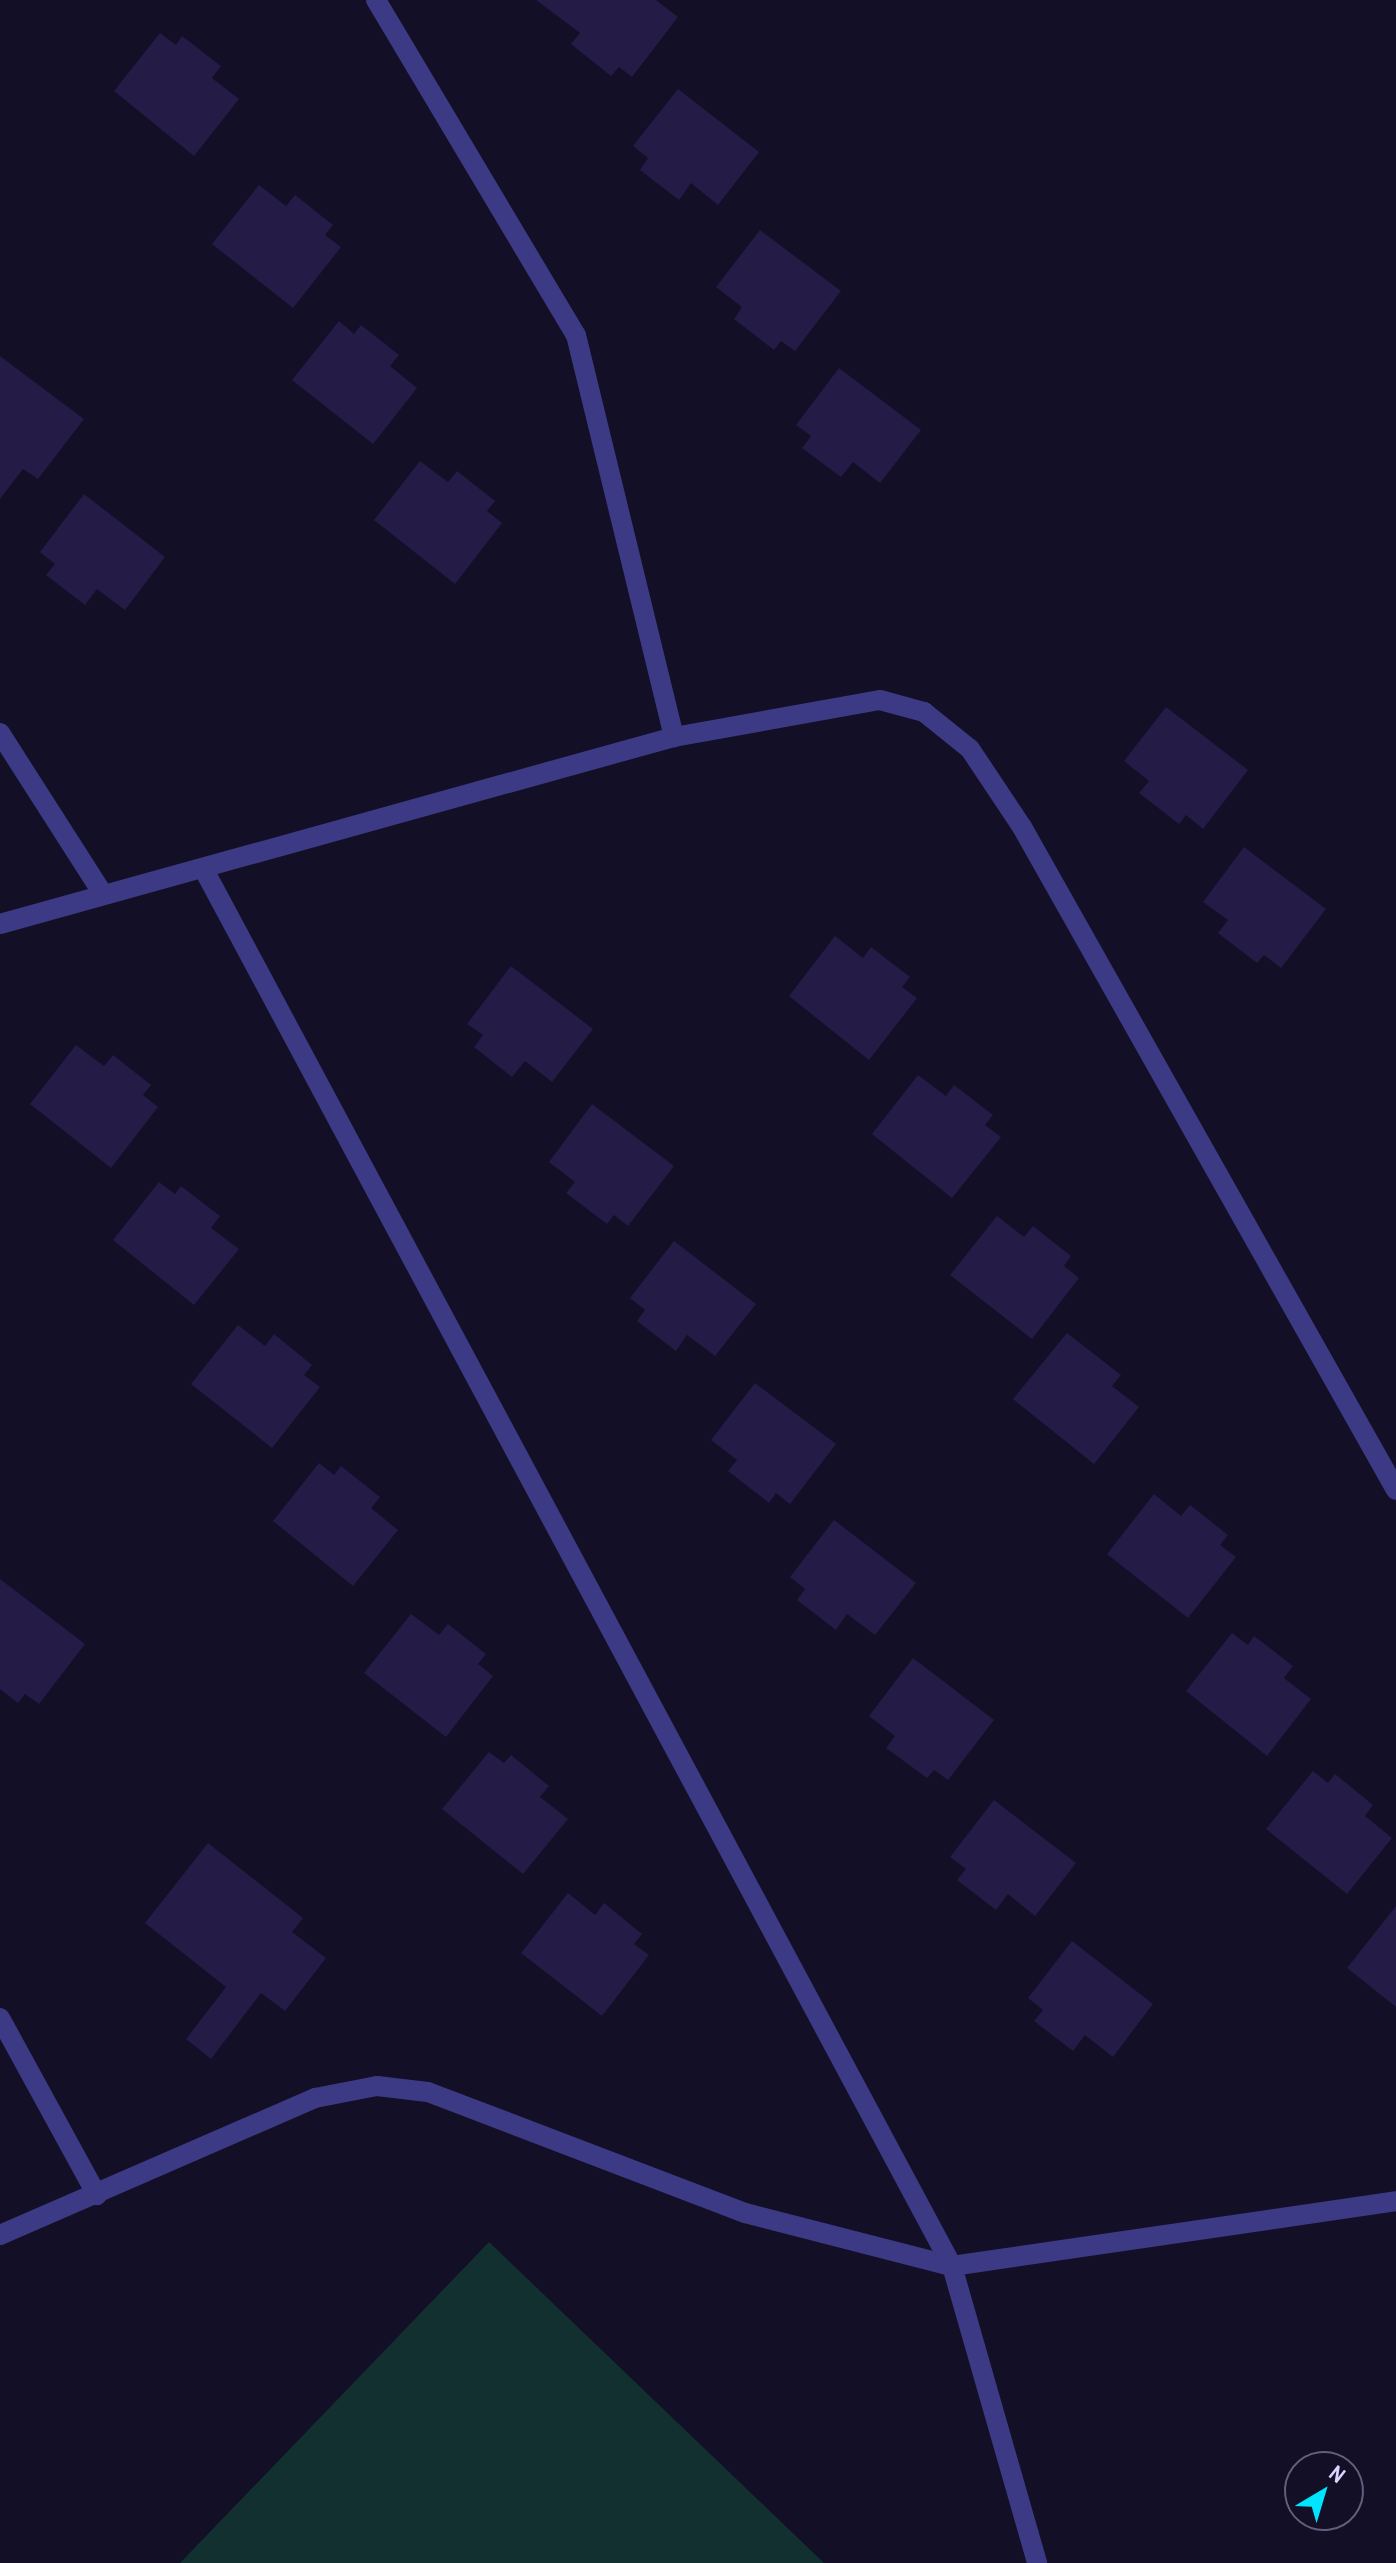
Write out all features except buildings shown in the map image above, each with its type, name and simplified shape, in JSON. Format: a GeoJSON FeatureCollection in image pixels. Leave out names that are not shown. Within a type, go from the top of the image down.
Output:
{"type":"FeatureCollection","features":[{"type":"Feature","properties":{"kind":"street"},"geometry":{"type":"LineString","coordinates":[[376,0],[576,335],[674,737]]}},
{"type":"Feature","properties":{"kind":"street"},"geometry":{"type":"LineString","coordinates":[[0,924],[101,891],[203,868],[674,737],[880,700],[924,712],[970,749],[1022,827],[1396,1490]]}},
{"type":"Feature","properties":{"kind":"street"},"geometry":{"type":"LineString","coordinates":[[0,733],[101,891]]}},
{"type":"Feature","properties":{"kind":"street"},"geometry":{"type":"LineString","coordinates":[[203,868],[952,2266],[1037,2563]]}},
{"type":"Feature","properties":{"kind":"street"},"geometry":{"type":"LineString","coordinates":[[0,2018],[97,2195]]}},
{"type":"Feature","properties":{"kind":"street"},"geometry":{"type":"LineString","coordinates":[[0,2235],[315,2098],[377,2086],[428,2092],[745,2213],[952,2266],[1396,2201]]}},
{"type":"Feature","properties":{"kind":"green space"},"geometry":{"type":"Polygon","coordinates":[[[489,2242],[824,2563],[180,2563],[489,2242]]]}}]}
